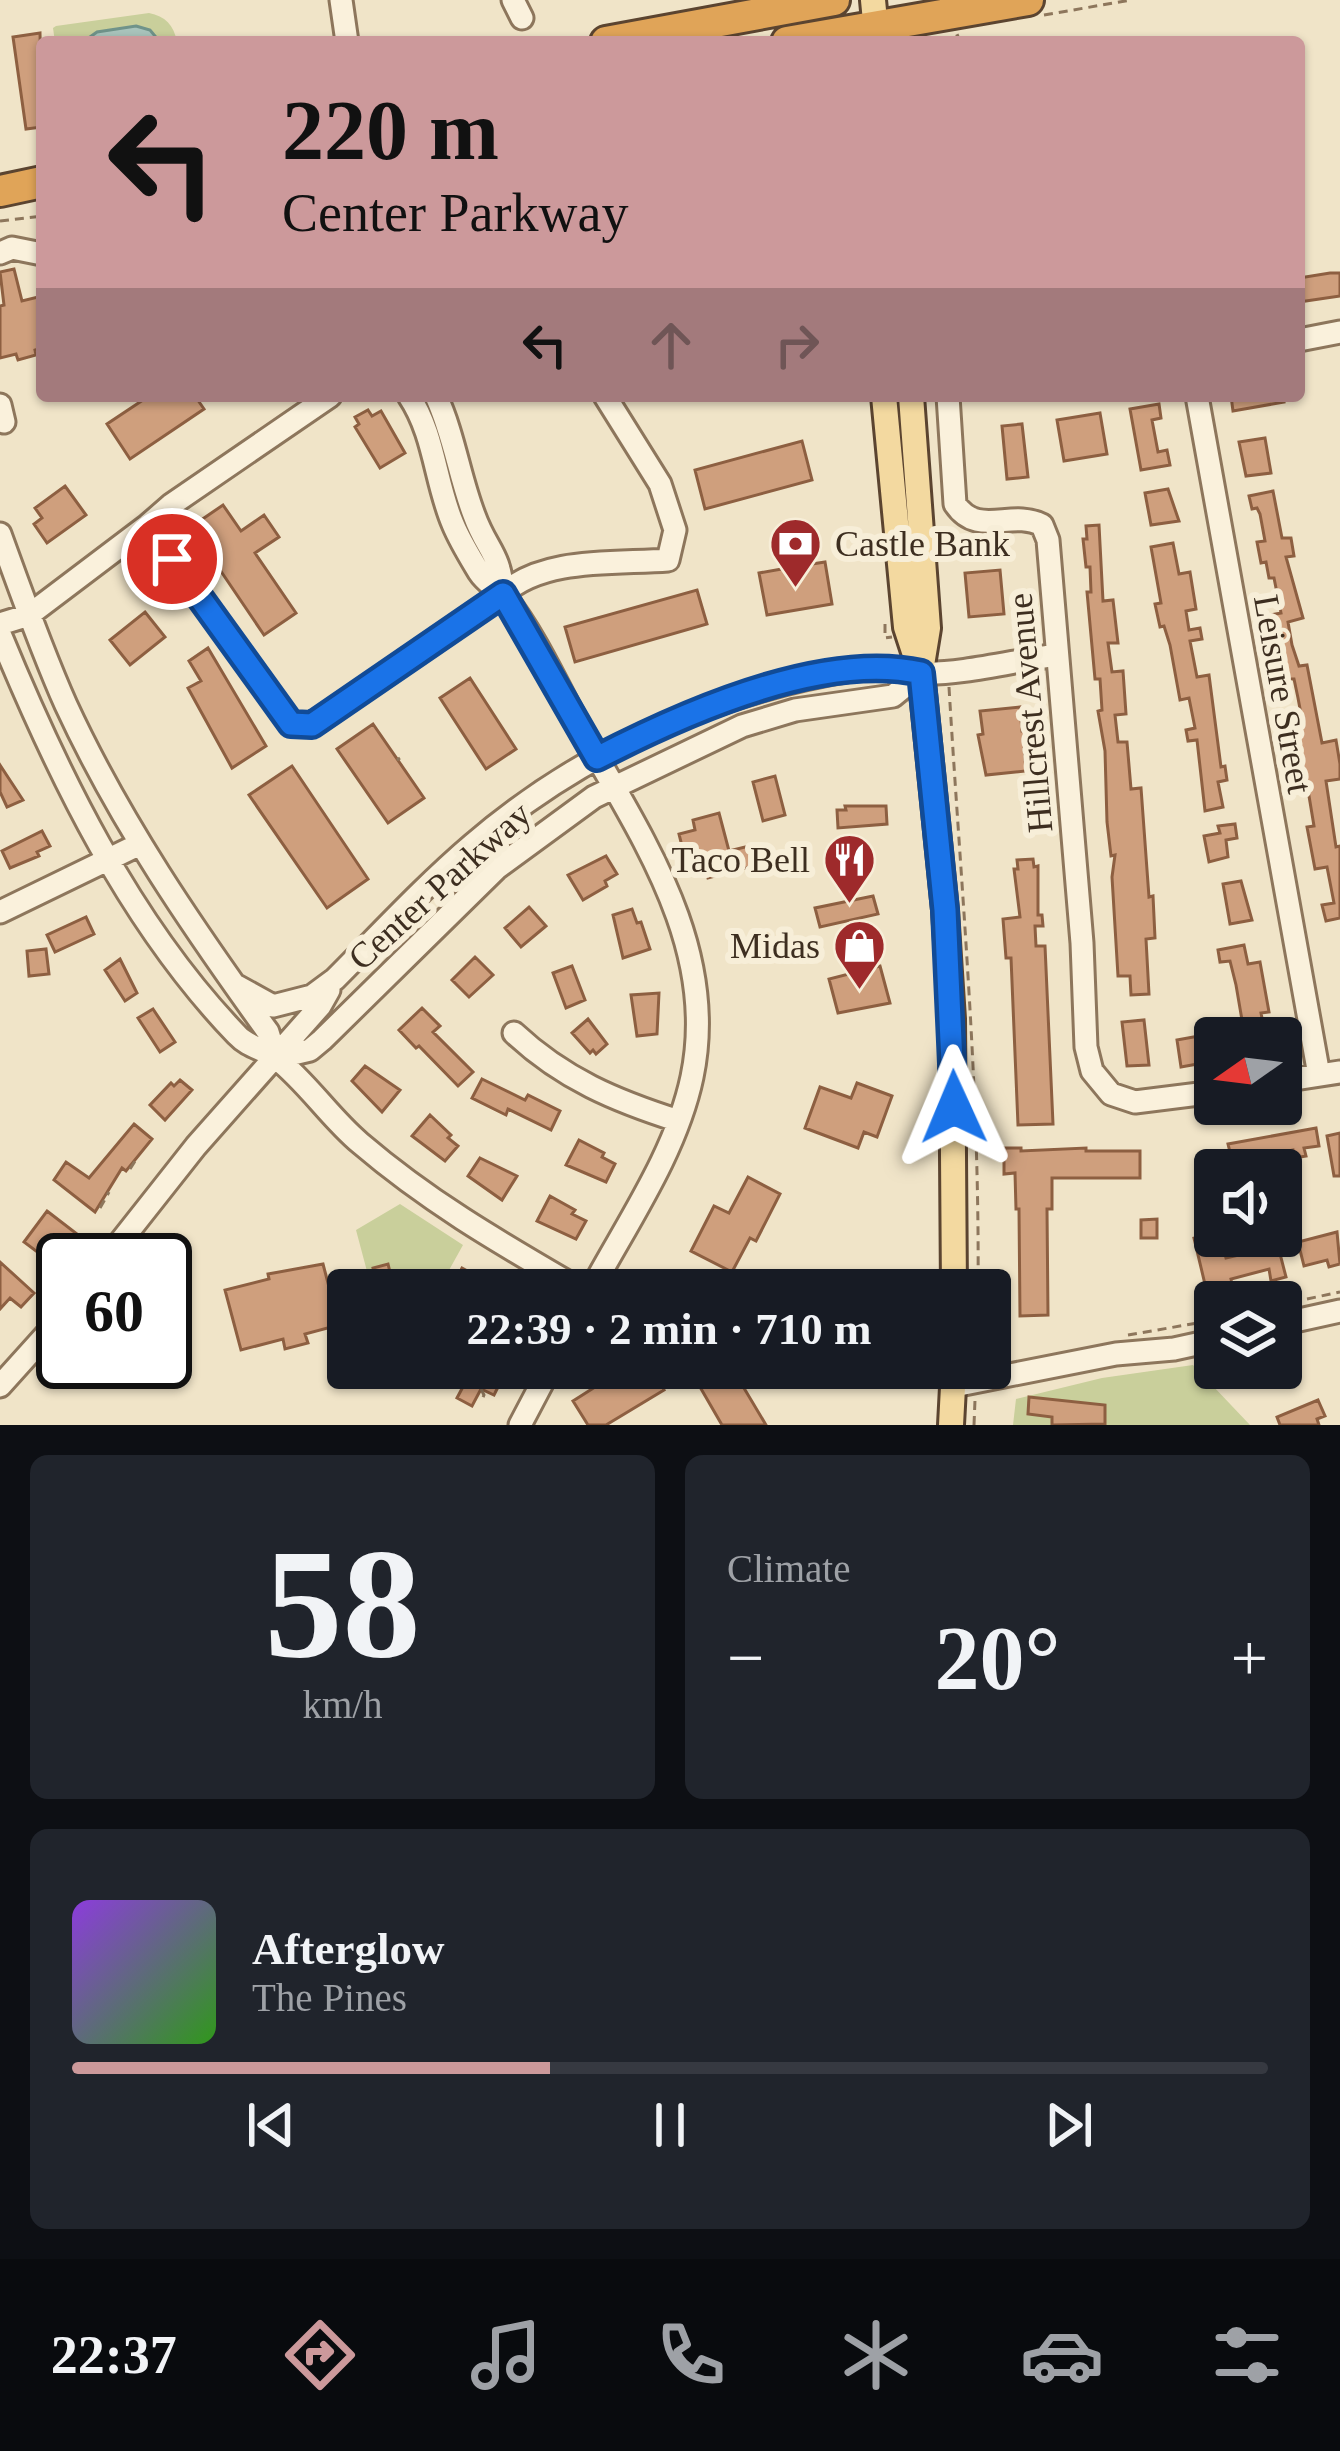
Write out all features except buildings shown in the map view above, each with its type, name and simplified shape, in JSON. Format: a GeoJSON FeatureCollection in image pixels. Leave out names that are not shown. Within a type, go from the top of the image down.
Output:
{"type":"FeatureCollection","features":[{"type":"Feature","properties":{"kind":"highway"},"geometry":{"type":"LineString","coordinates":[[635,36],[784,5],[838,0]]}},
{"type":"Feature","properties":{"kind":"highway"},"geometry":{"type":"LineString","coordinates":[[847,36],[875,23],[1028,0]]}},
{"type":"Feature","properties":{"kind":"highway"},"geometry":{"type":"LineString","coordinates":[[0,191],[36,183]]}},
{"type":"Feature","properties":{"kind":"main road"},"geometry":{"type":"LineString","coordinates":[[838,0],[845,36]]}},
{"type":"Feature","properties":{"kind":"main road"},"geometry":{"type":"LineString","coordinates":[[916,36],[942,15]]}},
{"type":"Feature","properties":{"kind":"main road"},"geometry":{"type":"LineString","coordinates":[[885,402],[906,627],[921,673],[952,1019],[954,1269]]}},
{"type":"Feature","properties":{"kind":"main road"},"geometry":{"type":"LineString","coordinates":[[911,402],[928,628],[921,673]]}},
{"type":"Feature","properties":{"kind":"main road"},"geometry":{"type":"LineString","coordinates":[[951,1425],[953,1389]]}},
{"type":"Feature","properties":{"kind":"street"},"geometry":{"type":"LineString","coordinates":[[340,0],[346,36]]}},
{"type":"Feature","properties":{"kind":"street"},"geometry":{"type":"LineString","coordinates":[[0,254],[12,248],[36,253]]}},
{"type":"Feature","properties":{"kind":"street"},"geometry":{"type":"LineString","coordinates":[[1305,339],[1340,332]]}},
{"type":"Feature","properties":{"kind":"street"},"geometry":{"type":"LineString","coordinates":[[0,624],[28,615],[171,505],[321,402]]}},
{"type":"Feature","properties":{"kind":"street"},"geometry":{"type":"LineString","coordinates":[[412,402],[424,423],[452,523],[484,579],[503,594],[613,786],[671,894],[692,961],[698,1033],[680,1121],[603,1269]]}},
{"type":"Feature","properties":{"kind":"street"},"geometry":{"type":"LineString","coordinates":[[439,402],[475,519],[501,562],[503,594]]}},
{"type":"Feature","properties":{"kind":"street"},"geometry":{"type":"LineString","coordinates":[[148,525],[291,724],[312,725],[522,577],[568,568],[668,560],[674,530],[660,484],[609,402]]}},
{"type":"Feature","properties":{"kind":"street","name":"Hillcrest Avenue"},"geometry":{"type":"LineString","coordinates":[[948,402],[955,504],[964,517],[977,524],[1028,518],[1042,525],[1048,540],[1082,943],[1086,1047],[1092,1071],[1111,1094],[1154,1102],[1194,1096]]}},
{"type":"Feature","properties":{"kind":"street","name":"Leisure Street"},"geometry":{"type":"LineString","coordinates":[[1198,402],[1330,1073]]}},
{"type":"Feature","properties":{"kind":"street"},"geometry":{"type":"LineString","coordinates":[[0,534],[68,708],[140,844],[268,1032],[276,1058]]}},
{"type":"Feature","properties":{"kind":"street"},"geometry":{"type":"LineString","coordinates":[[0,634],[30,707],[110,860],[204,997],[241,1040],[276,1058],[356,1139],[419,1192],[544,1269]]}},
{"type":"Feature","properties":{"kind":"street","name":"Center Parkway"},"geometry":{"type":"LineString","coordinates":[[235,985],[273,1006],[312,996],[335,980],[471,845],[518,808],[597,758],[698,711],[770,687],[887,665],[921,673],[1057,655]]}},
{"type":"Feature","properties":{"kind":"street","name":"Center Parkway"},"geometry":{"type":"LineString","coordinates":[[276,1058],[310,1050],[497,868],[613,786],[742,726],[795,710],[893,696],[921,673]]}},
{"type":"Feature","properties":{"kind":"street"},"geometry":{"type":"LineString","coordinates":[[0,912],[140,844]]}},
{"type":"Feature","properties":{"kind":"street","name":"Center Parkway"},"geometry":{"type":"LineString","coordinates":[[128,1233],[320,1006],[335,980]]}},
{"type":"Feature","properties":{"kind":"street"},"geometry":{"type":"LineString","coordinates":[[514,1033],[575,1081],[612,1099],[680,1121]]}},
{"type":"Feature","properties":{"kind":"street"},"geometry":{"type":"LineString","coordinates":[[1302,1319],[1340,1310]]}},
{"type":"Feature","properties":{"kind":"street"},"geometry":{"type":"LineString","coordinates":[[1011,1369],[1194,1345]]}},
{"type":"Feature","properties":{"kind":"street"},"geometry":{"type":"LineString","coordinates":[[0,1386],[36,1346]]}},
{"type":"Feature","properties":{"kind":"street"},"geometry":{"type":"LineString","coordinates":[[520,1425],[539,1389]]}},
{"type":"Feature","properties":{"kind":"path"},"geometry":{"type":"LineString","coordinates":[[0,220],[36,217]]}},
{"type":"Feature","properties":{"kind":"path"},"geometry":{"type":"LineString","coordinates":[[130,1169],[137,1158]]}},
{"type":"Feature","properties":{"kind":"path"},"geometry":{"type":"LineString","coordinates":[[100,1208],[109,1192]]}},
{"type":"Feature","properties":{"kind":"path"},"geometry":{"type":"LineString","coordinates":[[1302,1301],[1340,1292]]}},
{"type":"Feature","properties":{"kind":"path"},"geometry":{"type":"LineString","coordinates":[[481,1389],[481,1402]]}},
{"type":"Feature","properties":{"kind":"path"},"geometry":{"type":"LineString","coordinates":[[974,1425],[975,1408]]}},
{"type":"Feature","properties":{"kind":"green space"},"geometry":{"type":"Polygon","coordinates":[[[149,13],[168,22],[175,36],[155,36],[150,30],[54,36],[56,26],[149,13]]]}},
{"type":"Feature","properties":{"kind":"green space"},"geometry":{"type":"Polygon","coordinates":[[[400,1204],[463,1245],[450,1269],[366,1269],[356,1230],[400,1204]]]}},
{"type":"Feature","properties":{"kind":"green space"},"geometry":{"type":"Polygon","coordinates":[[[1193,1365],[1194,1389],[1216,1389],[1250,1425],[1013,1425],[1016,1399],[1102,1378],[1193,1365]]]}},
{"type":"Feature","properties":{"kind":"water"},"geometry":{"type":"Polygon","coordinates":[[[136,26],[155,36],[91,36],[136,26]]]}},
{"type":"Feature","properties":{"kind":"place","name":"Castle Bank"},"geometry":{"type":"Point","coordinates":[796,589]}},
{"type":"Feature","properties":{"kind":"place","name":"Taco Bell"},"geometry":{"type":"Point","coordinates":[849,905]}},
{"type":"Feature","properties":{"kind":"place","name":"Midas"},"geometry":{"type":"Point","coordinates":[859,991]}},
{"type":"Feature","properties":{"kind":"route"},"geometry":{"type":"LineString","coordinates":[[172,559],[291,724],[312,725],[503,594],[597,758],[662,726],[750,692],[887,665],[921,673],[945,910],[954,1107]]}}]}
